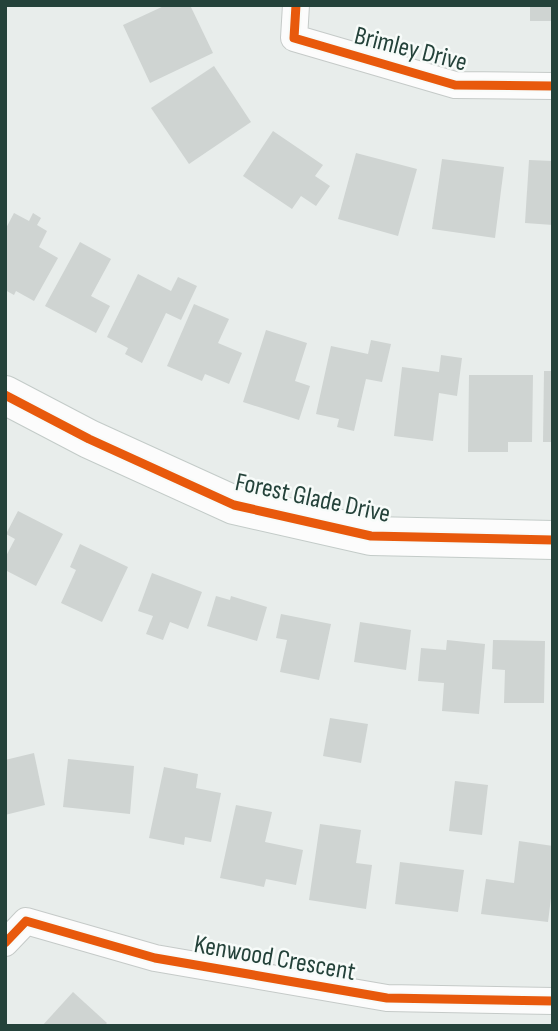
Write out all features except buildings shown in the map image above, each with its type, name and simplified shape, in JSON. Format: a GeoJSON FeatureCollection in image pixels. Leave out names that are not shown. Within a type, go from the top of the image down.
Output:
{"type":"FeatureCollection","features":[{"type":"Feature","properties":{"kind":"street","name":"Brimley Drive"},"geometry":{"type":"LineString","coordinates":[[296,5],[294,38],[455,85],[553,86]]}},
{"type":"Feature","properties":{"kind":"street","name":"Forest Glade Drive"},"geometry":{"type":"LineString","coordinates":[[5,395],[89,439],[234,506],[371,536],[553,540]]}},
{"type":"Feature","properties":{"kind":"street","name":"Kenwood Crescent"},"geometry":{"type":"LineString","coordinates":[[5,943],[26,921],[155,958],[387,998],[553,1001]]}},
{"type":"Feature","properties":{"kind":"cycle path"},"geometry":{"type":"LineString","coordinates":[[296,5],[294,38],[455,85],[553,86]]}},
{"type":"Feature","properties":{"kind":"cycle path"},"geometry":{"type":"LineString","coordinates":[[5,395],[89,439],[234,505],[371,536],[553,540]]}},
{"type":"Feature","properties":{"kind":"cycle path"},"geometry":{"type":"LineString","coordinates":[[5,943],[26,921],[155,958],[387,998],[553,1001]]}}]}
